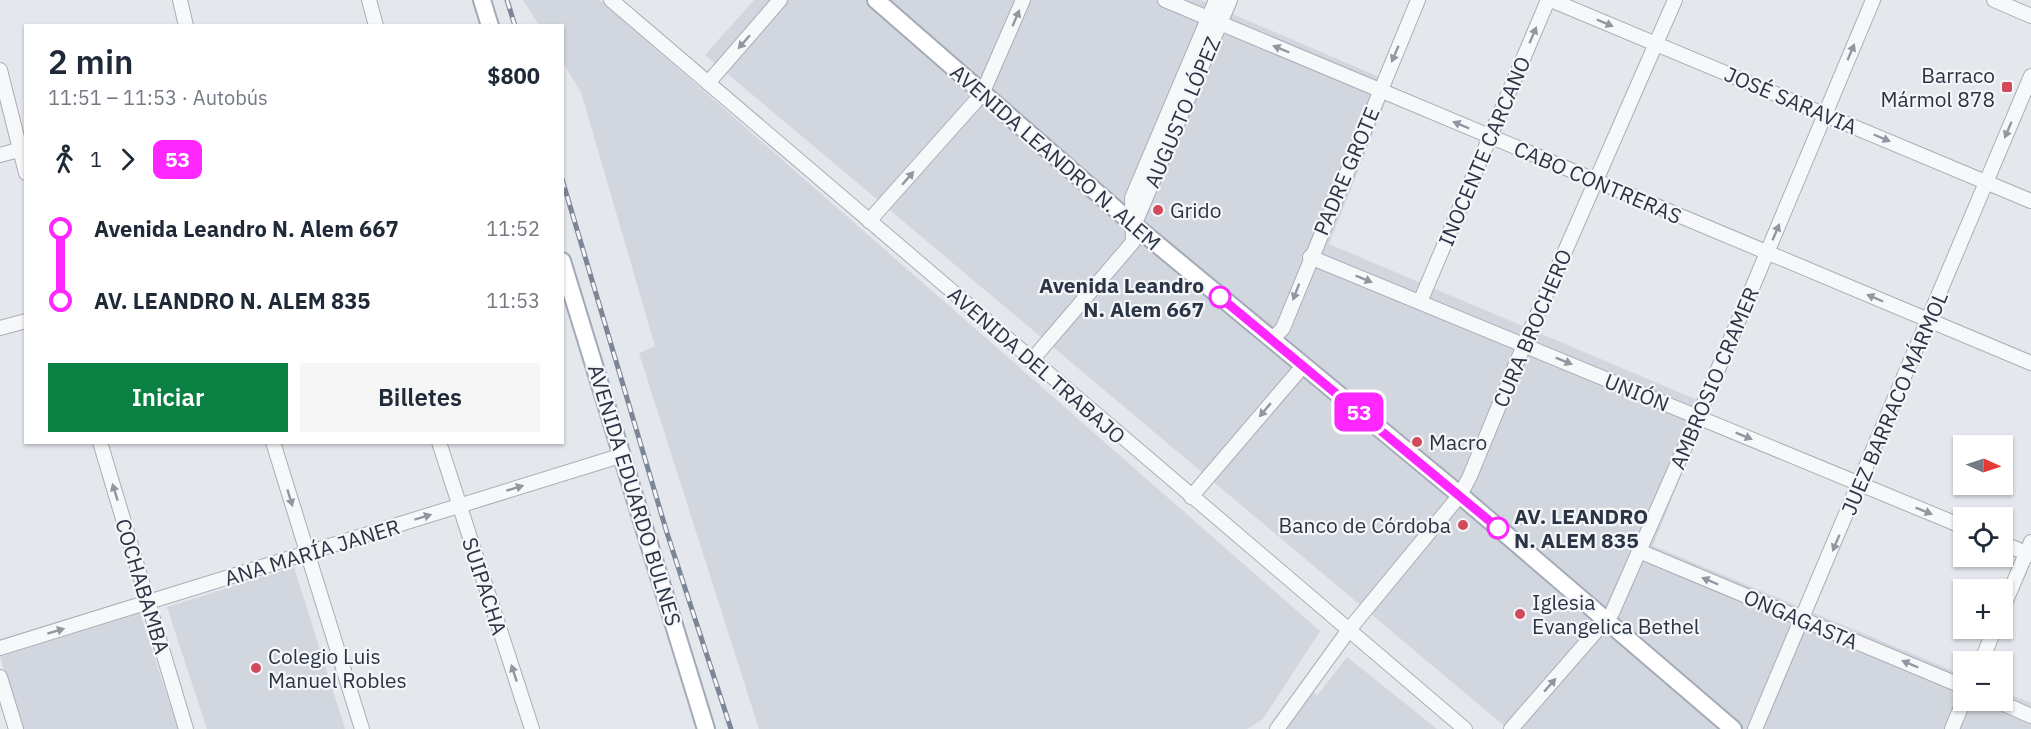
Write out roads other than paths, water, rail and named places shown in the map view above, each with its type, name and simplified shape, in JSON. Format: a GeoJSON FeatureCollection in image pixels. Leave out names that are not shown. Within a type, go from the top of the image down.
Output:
{"type":"FeatureCollection","features":[{"type":"Feature","properties":{"kind":"main road"},"geometry":{"type":"LineString","coordinates":[[482,0],[489,24]]}},
{"type":"Feature","properties":{"kind":"main road","name":"AVENIDA LEANDRO N. ALEM"},"geometry":{"type":"LineString","coordinates":[[876,0],[1134,225],[1460,495],[1732,729]]}},
{"type":"Feature","properties":{"kind":"main road","name":"AVENIDA EDUARDO BULNES"},"geometry":{"type":"LineString","coordinates":[[564,267],[706,729]]}},
{"type":"Feature","properties":{"kind":"street"},"geometry":{"type":"LineString","coordinates":[[180,0],[186,24]]}},
{"type":"Feature","properties":{"kind":"street"},"geometry":{"type":"LineString","coordinates":[[369,0],[375,24]]}},
{"type":"Feature","properties":{"kind":"street","name":"AVENIDA DEL TRABAJO"},"geometry":{"type":"LineString","coordinates":[[611,0],[1031,361],[1465,729]]}},
{"type":"Feature","properties":{"kind":"street"},"geometry":{"type":"LineString","coordinates":[[708,83],[780,0]]}},
{"type":"Feature","properties":{"kind":"street"},"geometry":{"type":"LineString","coordinates":[[869,221],[982,94],[1023,0]]}},
{"type":"Feature","properties":{"kind":"street","name":"CABO CONTRERAS"},"geometry":{"type":"LineString","coordinates":[[1165,0],[2031,363]]}},
{"type":"Feature","properties":{"kind":"street","name":"AUGUSTO LÓPEZ"},"geometry":{"type":"LineString","coordinates":[[1214,20],[1216,0]]}},
{"type":"Feature","properties":{"kind":"street","name":"AUGUSTO LÓPEZ"},"geometry":{"type":"LineString","coordinates":[[1031,361],[1133,242],[1132,198],[1214,20],[1230,0]]}},
{"type":"Feature","properties":{"kind":"street","name":"PADRE GROTE"},"geometry":{"type":"LineString","coordinates":[[1272,340],[1282,328],[1418,0]]}},
{"type":"Feature","properties":{"kind":"street","name":"JOSÉ SARAVIA"},"geometry":{"type":"LineString","coordinates":[[1550,0],[2031,201]]}},
{"type":"Feature","properties":{"kind":"street","name":"INOCENTE CARCANO"},"geometry":{"type":"LineString","coordinates":[[1420,302],[1550,0]]}},
{"type":"Feature","properties":{"kind":"street","name":"CURA BROCHERO"},"geometry":{"type":"LineString","coordinates":[[1277,729],[1348,631],[1460,495],[1675,0]]}},
{"type":"Feature","properties":{"kind":"street","name":"AMBROSIO CRAMER"},"geometry":{"type":"LineString","coordinates":[[1511,729],[1612,613],[1698,417],[1873,0]]}},
{"type":"Feature","properties":{"kind":"street"},"geometry":{"type":"LineString","coordinates":[[1994,0],[2031,16]]}},
{"type":"Feature","properties":{"kind":"street"},"geometry":{"type":"LineString","coordinates":[[0,70],[23,149],[0,155]]}},
{"type":"Feature","properties":{"kind":"street","name":"JUEZ BARRACO MÁRMOL"},"geometry":{"type":"LineString","coordinates":[[1755,729],[1804,620],[2031,76]]}},
{"type":"Feature","properties":{"kind":"street","name":"UNIÓN"},"geometry":{"type":"LineString","coordinates":[[1310,257],[1953,522]]}},
{"type":"Feature","properties":{"kind":"street"},"geometry":{"type":"LineString","coordinates":[[0,328],[24,322]]}},
{"type":"Feature","properties":{"kind":"street"},"geometry":{"type":"LineString","coordinates":[[1191,497],[1303,366]]}},
{"type":"Feature","properties":{"kind":"street","name":"COCHABAMBA"},"geometry":{"type":"LineString","coordinates":[[101,444],[186,729]]}},
{"type":"Feature","properties":{"kind":"street"},"geometry":{"type":"LineString","coordinates":[[274,444],[362,729]]}},
{"type":"Feature","properties":{"kind":"street","name":"SUIPACHA"},"geometry":{"type":"LineString","coordinates":[[440,444],[532,729]]}},
{"type":"Feature","properties":{"kind":"street","name":"ANA MARÍA JANER"},"geometry":{"type":"LineString","coordinates":[[0,648],[623,455]]}},
{"type":"Feature","properties":{"kind":"street"},"geometry":{"type":"LineString","coordinates":[[2013,546],[2030,550],[2013,586]]}},
{"type":"Feature","properties":{"kind":"street","name":"ONGAGASTA"},"geometry":{"type":"LineString","coordinates":[[1639,551],[1953,682]]}},
{"type":"Feature","properties":{"kind":"street"},"geometry":{"type":"LineString","coordinates":[[0,677],[16,729]]}},
{"type":"Feature","properties":{"kind":"street"},"geometry":{"type":"LineString","coordinates":[[2013,708],[2031,716]]}},
{"type":"Feature","properties":{"kind":"street"},"geometry":{"type":"LineString","coordinates":[[1952,729],[1959,711]]}},
{"type":"Feature","properties":{"kind":"railway"},"geometry":{"type":"LineString","coordinates":[[507,0],[514,24]]}},
{"type":"Feature","properties":{"kind":"railway"},"geometry":{"type":"LineString","coordinates":[[564,186],[667,533],[731,729]]}},
{"type":"Feature","properties":{"kind":"place","name":"Barraco Mármol 878"},"geometry":{"type":"Point","coordinates":[2007,87]}},
{"type":"Feature","properties":{"kind":"place","name":"Grido"},"geometry":{"type":"Point","coordinates":[1158,210]}},
{"type":"Feature","properties":{"kind":"place","name":"Avenida Leandro N. Alem 667"},"geometry":{"type":"Point","coordinates":[1220,297]}},
{"type":"Feature","properties":{"kind":"place","name":"Macro"},"geometry":{"type":"Point","coordinates":[1417,442]}},
{"type":"Feature","properties":{"kind":"place","name":"Banco de Córdoba"},"geometry":{"type":"Point","coordinates":[1463,525]}},
{"type":"Feature","properties":{"kind":"place","name":"AV. LEANDRO N. ALEM 835"},"geometry":{"type":"Point","coordinates":[1498,528]}},
{"type":"Feature","properties":{"kind":"place","name":"Iglesia Evangelica Bethel"},"geometry":{"type":"Point","coordinates":[1520,614]}},
{"type":"Feature","properties":{"kind":"place","name":"Colegio Luis Manuel Robles"},"geometry":{"type":"Point","coordinates":[256,668]}}]}
